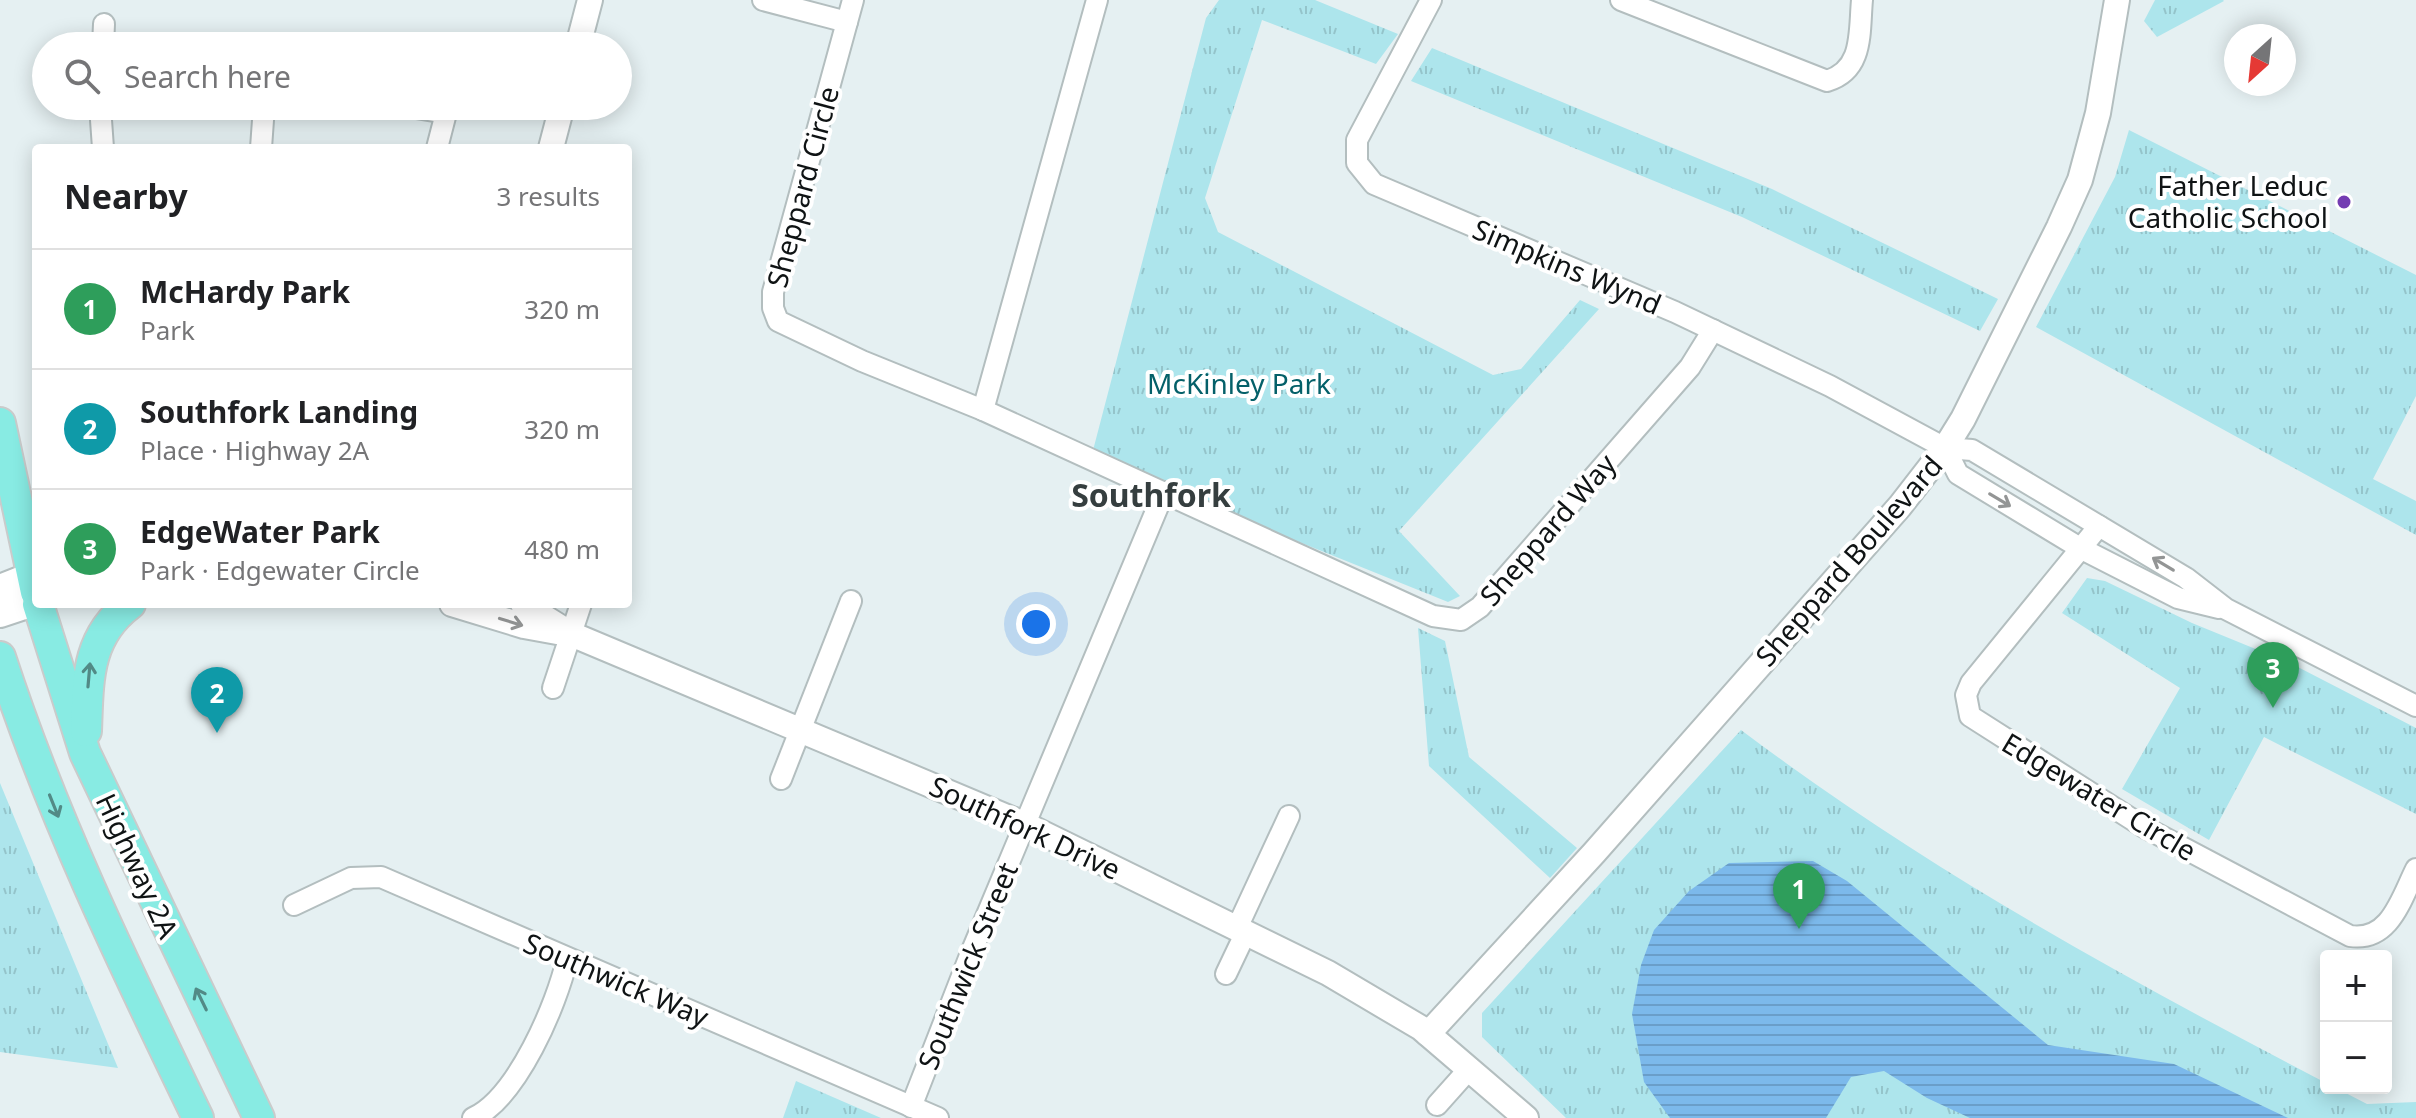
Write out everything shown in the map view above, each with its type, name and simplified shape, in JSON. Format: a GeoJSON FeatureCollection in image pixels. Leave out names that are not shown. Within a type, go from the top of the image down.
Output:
{"type":"FeatureCollection","features":[{"type":"Feature","properties":{"kind":"main road","name":"Highway 2A"},"geometry":{"type":"LineString","coordinates":[[0,423],[32,571]]}},
{"type":"Feature","properties":{"kind":"main road"},"geometry":{"type":"LineString","coordinates":[[10,468],[32,492]]}},
{"type":"Feature","properties":{"kind":"main road"},"geometry":{"type":"LineString","coordinates":[[0,589],[32,590]]}},
{"type":"Feature","properties":{"kind":"main road"},"geometry":{"type":"LineString","coordinates":[[0,613],[32,593]]}},
{"type":"Feature","properties":{"kind":"main road","name":"Highway 2A"},"geometry":{"type":"LineString","coordinates":[[41,608],[85,753],[259,1118]]}},
{"type":"Feature","properties":{"kind":"main road"},"geometry":{"type":"LineString","coordinates":[[85,753],[89,666],[94,647],[111,621],[126,608]]}},
{"type":"Feature","properties":{"kind":"main road","name":"Highway 2A"},"geometry":{"type":"LineString","coordinates":[[0,657],[25,734],[93,903],[198,1118]]}},
{"type":"Feature","properties":{"kind":"main road"},"geometry":{"type":"LineString","coordinates":[[0,708],[25,734]]}},
{"type":"Feature","properties":{"kind":"street"},"geometry":{"type":"LineString","coordinates":[[582,32],[590,0]]}},
{"type":"Feature","properties":{"kind":"street"},"geometry":{"type":"LineString","coordinates":[[763,0],[847,22]]}},
{"type":"Feature","properties":{"kind":"street","name":"Sheppard Circle"},"geometry":{"type":"LineString","coordinates":[[853,0],[773,292],[773,308],[778,321],[791,330],[983,410],[1164,492]]}},
{"type":"Feature","properties":{"kind":"street"},"geometry":{"type":"LineString","coordinates":[[983,410],[1097,0]]}},
{"type":"Feature","properties":{"kind":"street","name":"Simpkins Wynd"},"geometry":{"type":"LineString","coordinates":[[1431,0],[1360,132],[1355,152],[1363,175],[1397,195],[1713,330],[1830,386],[1945,448]]}},
{"type":"Feature","properties":{"kind":"street"},"geometry":{"type":"LineString","coordinates":[[1621,0],[1808,77],[1827,81],[1847,72],[1857,54],[1862,0]]}},
{"type":"Feature","properties":{"kind":"street","name":"Sheppard Boulevard"},"geometry":{"type":"LineString","coordinates":[[1428,1034],[1594,853],[1900,506],[1945,448],[2013,324],[2080,180],[2098,113],[2117,0]]}},
{"type":"Feature","properties":{"kind":"street"},"geometry":{"type":"LineString","coordinates":[[104,24],[104,32]]}},
{"type":"Feature","properties":{"kind":"street"},"geometry":{"type":"LineString","coordinates":[[101,120],[103,144]]}},
{"type":"Feature","properties":{"kind":"street"},"geometry":{"type":"LineString","coordinates":[[261,144],[263,120]]}},
{"type":"Feature","properties":{"kind":"street"},"geometry":{"type":"LineString","coordinates":[[438,144],[444,120]]}},
{"type":"Feature","properties":{"kind":"street"},"geometry":{"type":"LineString","coordinates":[[552,144],[558,120]]}},
{"type":"Feature","properties":{"kind":"street","name":"Sheppard Way"},"geometry":{"type":"LineString","coordinates":[[1164,492],[1433,616],[1461,620],[1480,607],[1690,367],[1713,330]]}},
{"type":"Feature","properties":{"kind":"street"},"geometry":{"type":"LineString","coordinates":[[1945,448],[1972,450],[2186,578],[2226,609],[2416,706]]}},
{"type":"Feature","properties":{"kind":"street"},"geometry":{"type":"LineString","coordinates":[[1945,448],[1958,474],[2080,548],[2178,598],[2226,609]]}},
{"type":"Feature","properties":{"kind":"street","name":"Southwick Street"},"geometry":{"type":"LineString","coordinates":[[911,1107],[971,953],[1164,492]]}},
{"type":"Feature","properties":{"kind":"street","name":"Edgewater Circle"},"geometry":{"type":"LineString","coordinates":[[2099,526],[1971,683],[1966,695],[1967,706],[1979,725],[2144,827],[2350,936],[2370,936],[2389,923],[2416,869]]}},
{"type":"Feature","properties":{"kind":"street"},"geometry":{"type":"LineString","coordinates":[[781,779],[851,601]]}},
{"type":"Feature","properties":{"kind":"street","name":"Southfork Drive"},"geometry":{"type":"LineString","coordinates":[[465,608],[524,626],[571,634]]}},
{"type":"Feature","properties":{"kind":"street","name":"Southfork Drive"},"geometry":{"type":"LineString","coordinates":[[529,608],[571,634],[1026,825],[1360,990],[1428,1034],[1526,1118]]}},
{"type":"Feature","properties":{"kind":"street"},"geometry":{"type":"LineString","coordinates":[[553,688],[580,608]]}},
{"type":"Feature","properties":{"kind":"street"},"geometry":{"type":"LineString","coordinates":[[1226,974],[1289,816]]}},
{"type":"Feature","properties":{"kind":"street","name":"Southwick Way"},"geometry":{"type":"LineString","coordinates":[[294,905],[351,878],[381,877],[938,1118]]}},
{"type":"Feature","properties":{"kind":"street"},"geometry":{"type":"LineString","coordinates":[[473,1118],[510,1084],[542,1028],[567,959]]}},
{"type":"Feature","properties":{"kind":"street"},"geometry":{"type":"LineString","coordinates":[[1437,1105],[1470,1068]]}},
{"type":"Feature","properties":{"kind":"green space","name":"McKinley Park"},"geometry":{"type":"Polygon","coordinates":[[[1219,0],[1315,0],[1398,34],[1376,64],[1262,20],[1205,198],[1218,232],[1493,375],[1521,369],[1580,300],[1599,309],[1399,531],[1460,596],[1448,602],[1091,458],[1206,18],[1219,0]]]}},
{"type":"Feature","properties":{"kind":"green space"},"geometry":{"type":"Polygon","coordinates":[[[2155,0],[2224,1],[2157,37],[2144,21],[2155,0]]]}},
{"type":"Feature","properties":{"kind":"green space"},"geometry":{"type":"Polygon","coordinates":[[[1432,48],[1772,189],[1998,299],[1980,331],[1742,217],[1411,81],[1432,48]]]}},
{"type":"Feature","properties":{"kind":"green space"},"geometry":{"type":"Polygon","coordinates":[[[2129,130],[2416,275],[2416,396],[2373,479],[2416,501],[2416,535],[2036,327],[2115,177],[2129,130]]]}},
{"type":"Feature","properties":{"kind":"green space"},"geometry":{"type":"Polygon","coordinates":[[[2087,578],[2105,581],[2192,623],[2292,664],[2416,728],[2416,814],[2264,737],[2209,840],[2122,789],[2180,688],[2062,613],[2087,578]]]}},
{"type":"Feature","properties":{"kind":"green space"},"geometry":{"type":"Polygon","coordinates":[[[1418,628],[1445,641],[1469,757],[1577,848],[1550,878],[1429,766],[1418,628]]]}},
{"type":"Feature","properties":{"kind":"green space"},"geometry":{"type":"Polygon","coordinates":[[[1741,730],[1882,829],[2026,919],[2320,1080],[2320,1094],[2348,1094],[2367,1104],[2416,1102],[2416,1118],[1566,1118],[1482,1037],[1482,1013],[1741,730]]]}},
{"type":"Feature","properties":{"kind":"green space"},"geometry":{"type":"Polygon","coordinates":[[[0,783],[118,1068],[0,1052],[0,783]]]}},
{"type":"Feature","properties":{"kind":"green space"},"geometry":{"type":"Polygon","coordinates":[[[796,1081],[881,1118],[783,1118],[796,1081]]]}},
{"type":"Feature","properties":{"kind":"water"},"geometry":{"type":"Polygon","coordinates":[[[1813,861],[1847,881],[2048,1045],[2174,1064],[2288,1118],[1970,1118],[1927,1098],[1884,1071],[1851,1077],[1826,1118],[1670,1118],[1644,1082],[1632,1014],[1641,965],[1654,930],[1689,891],[1729,863],[1813,861]]]}},
{"type":"Feature","properties":{"kind":"place","name":"Father Leduc Catholic School"},"geometry":{"type":"Point","coordinates":[2344,202]}},
{"type":"Feature","properties":{"kind":"place","name":"EdgeWater Park"},"geometry":{"type":"Point","coordinates":[2273,708]}},
{"type":"Feature","properties":{"kind":"place","name":"Southfork Landing"},"geometry":{"type":"Point","coordinates":[217,733]}},
{"type":"Feature","properties":{"kind":"place","name":"McHardy Park"},"geometry":{"type":"Point","coordinates":[1799,929]}},
{"type":"Feature","properties":{"kind":"district","name":"Southfork"},"geometry":{"type":"Point","coordinates":[1151,496]}}]}
